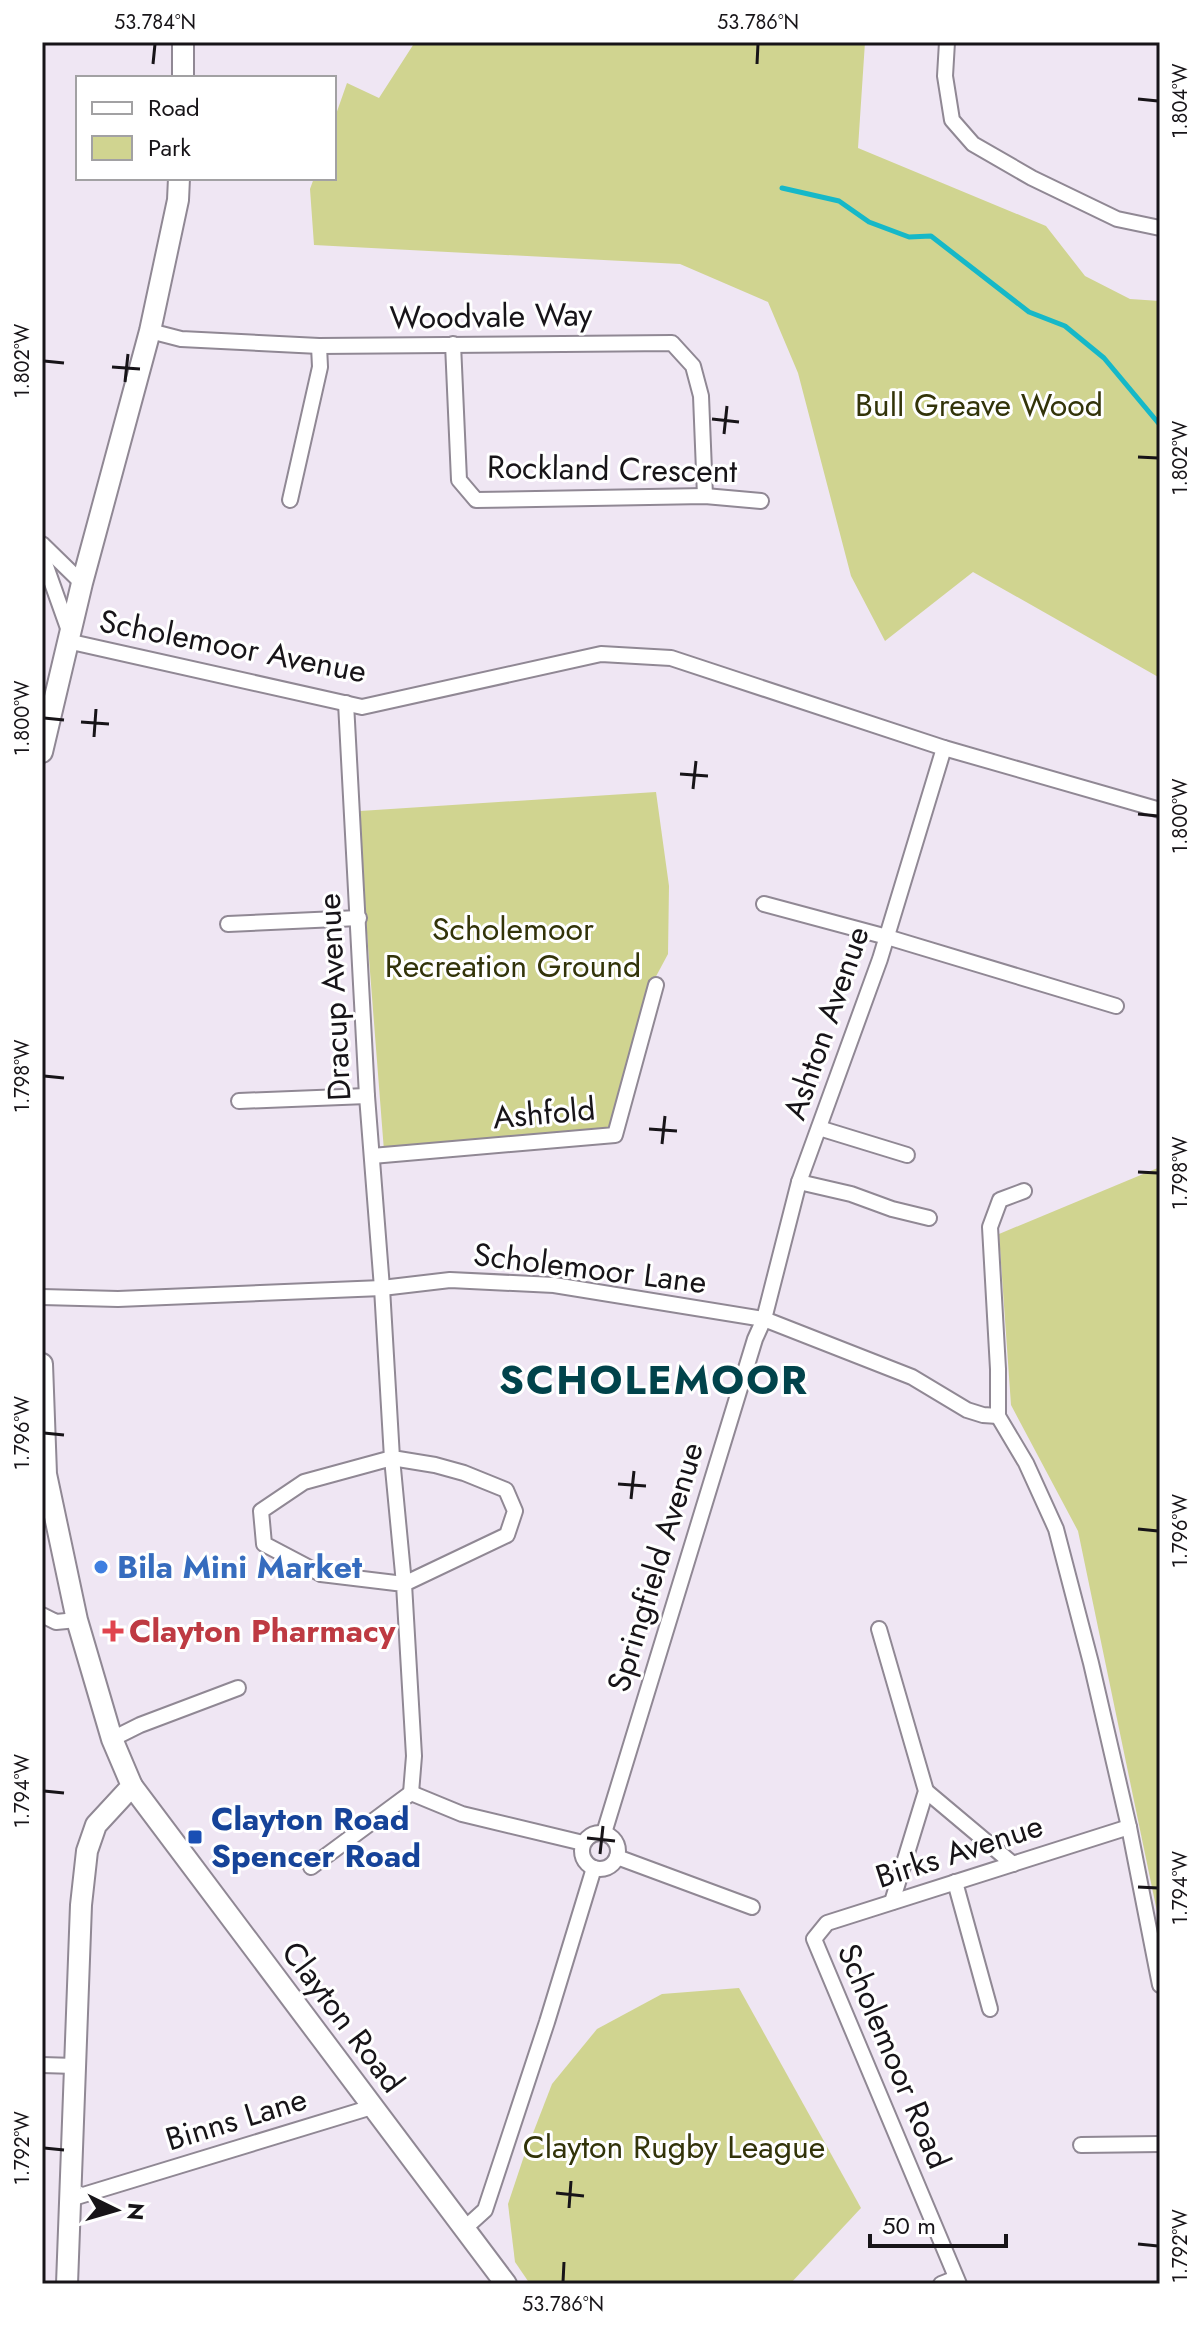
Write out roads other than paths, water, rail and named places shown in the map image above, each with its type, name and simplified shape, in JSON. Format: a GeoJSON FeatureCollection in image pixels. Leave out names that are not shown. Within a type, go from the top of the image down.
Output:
{"type":"FeatureCollection","features":[{"type":"Feature","properties":{"kind":"street"},"geometry":{"type":"LineString","coordinates":[[183,42],[183,76]]}},
{"type":"Feature","properties":{"kind":"street"},"geometry":{"type":"LineString","coordinates":[[947,42],[945,76],[952,120],[973,144],[1032,178],[1117,219],[1160,228]]}},
{"type":"Feature","properties":{"kind":"street"},"geometry":{"type":"LineString","coordinates":[[42,752],[68,636],[150,331],[178,200],[179,180]]}},
{"type":"Feature","properties":{"kind":"street","name":"Woodvale Way"},"geometry":{"type":"LineString","coordinates":[[150,331],[181,339],[319,346],[672,343],[693,366],[701,396],[705,496]]}},
{"type":"Feature","properties":{"kind":"street","name":"Rockland Crescent"},"geometry":{"type":"LineString","coordinates":[[453,344],[459,480],[476,500],[705,496],[761,501]]}},
{"type":"Feature","properties":{"kind":"street"},"geometry":{"type":"LineString","coordinates":[[290,500],[320,367],[319,346]]}},
{"type":"Feature","properties":{"kind":"street"},"geometry":{"type":"LineString","coordinates":[[42,544],[82,583]]}},
{"type":"Feature","properties":{"kind":"street"},"geometry":{"type":"LineString","coordinates":[[42,555],[68,636]]}},
{"type":"Feature","properties":{"kind":"street","name":"Scholemoor Avenue"},"geometry":{"type":"LineString","coordinates":[[68,636],[362,707],[601,654],[671,658],[944,748],[1160,810]]}},
{"type":"Feature","properties":{"kind":"street","name":"Dracup Avenue"},"geometry":{"type":"LineString","coordinates":[[346,703],[367,1096],[392,1458],[404,1584],[414,1756],[411,1793]]}},
{"type":"Feature","properties":{"kind":"street","name":"Ashton Avenue"},"geometry":{"type":"LineString","coordinates":[[764,1319],[799,1182],[887,937],[944,748]]}},
{"type":"Feature","properties":{"kind":"street"},"geometry":{"type":"LineString","coordinates":[[764,904],[887,937],[1116,1006]]}},
{"type":"Feature","properties":{"kind":"street"},"geometry":{"type":"LineString","coordinates":[[228,924],[359,918]]}},
{"type":"Feature","properties":{"kind":"street","name":"Ashfold"},"geometry":{"type":"LineString","coordinates":[[372,1156],[615,1135],[656,985]]}},
{"type":"Feature","properties":{"kind":"street"},"geometry":{"type":"LineString","coordinates":[[239,1101],[367,1096]]}},
{"type":"Feature","properties":{"kind":"street"},"geometry":{"type":"LineString","coordinates":[[819,1128],[907,1155]]}},
{"type":"Feature","properties":{"kind":"street"},"geometry":{"type":"LineString","coordinates":[[799,1182],[929,1218]]}},
{"type":"Feature","properties":{"kind":"street"},"geometry":{"type":"LineString","coordinates":[[1024,1191],[1000,1200],[990,1227],[998,1416],[1026,1463],[1056,1529],[1129,1827],[1160,1985]]}},
{"type":"Feature","properties":{"kind":"street","name":"Scholemoor Lane"},"geometry":{"type":"LineString","coordinates":[[42,1297],[118,1299],[382,1288],[450,1280],[554,1285],[764,1319],[912,1377],[967,1410],[998,1416]]}},
{"type":"Feature","properties":{"kind":"street","name":"Springfield Avenue"},"geometry":{"type":"LineString","coordinates":[[604,1833],[750,1355],[764,1319]]}},
{"type":"Feature","properties":{"kind":"street","name":"Clayton Road"},"geometry":{"type":"LineString","coordinates":[[42,1364],[44,1473],[77,1620],[112,1739],[132,1786],[506,2284]]}},
{"type":"Feature","properties":{"kind":"street"},"geometry":{"type":"LineString","coordinates":[[392,1458],[464,1473],[506,1490],[515,1511],[507,1535],[458,1561],[404,1584],[321,1574],[264,1544],[261,1511],[293,1489],[304,1482],[392,1458]]}},
{"type":"Feature","properties":{"kind":"street"},"geometry":{"type":"LineString","coordinates":[[42,1615],[56,1622],[77,1620]]}},
{"type":"Feature","properties":{"kind":"street"},"geometry":{"type":"LineString","coordinates":[[879,1629],[926,1791],[892,1902]]}},
{"type":"Feature","properties":{"kind":"street"},"geometry":{"type":"LineString","coordinates":[[112,1739],[140,1725],[238,1688]]}},
{"type":"Feature","properties":{"kind":"street"},"geometry":{"type":"LineString","coordinates":[[67,2284],[81,1905],[87,1851],[96,1825],[132,1786]]}},
{"type":"Feature","properties":{"kind":"street"},"geometry":{"type":"LineString","coordinates":[[926,1791],[1013,1864]]}},
{"type":"Feature","properties":{"kind":"street"},"geometry":{"type":"LineString","coordinates":[[311,1867],[411,1793],[462,1814],[583,1843]]}},
{"type":"Feature","properties":{"kind":"street","name":"Birks Avenue"},"geometry":{"type":"LineString","coordinates":[[814,1939],[827,1923],[1129,1827]]}},
{"type":"Feature","properties":{"kind":"street"},"geometry":{"type":"LineString","coordinates":[[604,1833],[615,1840],[619,1852],[609,1867],[594,1868],[584,1860],[583,1843],[592,1834],[604,1833]]}},
{"type":"Feature","properties":{"kind":"street"},"geometry":{"type":"LineString","coordinates":[[617,1857],[752,1907]]}},
{"type":"Feature","properties":{"kind":"street"},"geometry":{"type":"LineString","coordinates":[[464,2229],[485,2210],[594,1868]]}},
{"type":"Feature","properties":{"kind":"street"},"geometry":{"type":"LineString","coordinates":[[955,1882],[990,2009]]}},
{"type":"Feature","properties":{"kind":"street","name":"Scholemoor Road"},"geometry":{"type":"LineString","coordinates":[[814,1939],[958,2281]]}},
{"type":"Feature","properties":{"kind":"street"},"geometry":{"type":"LineString","coordinates":[[42,2065],[75,2066]]}},
{"type":"Feature","properties":{"kind":"street","name":"Binns Lane"},"geometry":{"type":"LineString","coordinates":[[70,2199],[372,2107]]}},
{"type":"Feature","properties":{"kind":"street"},"geometry":{"type":"LineString","coordinates":[[1081,2145],[1160,2144]]}},
{"type":"Feature","properties":{"kind":"street"},"geometry":{"type":"LineString","coordinates":[[941,2284],[958,2281]]}},
{"type":"Feature","properties":{"kind":"waterway"},"geometry":{"type":"LineString","coordinates":[[782,188],[839,201],[869,222],[909,237],[931,236],[1029,312],[1065,326],[1104,358],[1160,425]]}},
{"type":"Feature","properties":{"kind":"place","name":"Bila Mini Market"},"geometry":{"type":"Point","coordinates":[101,1567]}},
{"type":"Feature","properties":{"kind":"place","name":"Clayton Pharmacy"},"geometry":{"type":"Point","coordinates":[113,1631]}},
{"type":"Feature","properties":{"kind":"place","name":"Clayton Road Spencer Road"},"geometry":{"type":"Point","coordinates":[195,1837]}},
{"type":"Feature","properties":{"kind":"district","name":"SCHOLEMOOR"},"geometry":{"type":"Point","coordinates":[654,1380]}},
{"type":"Feature","properties":{"kind":"park label","name":"Bull Greave Wood"},"geometry":{"type":"Point","coordinates":[979,405]}},
{"type":"Feature","properties":{"kind":"park label","name":"Scholemoor Recreation Ground"},"geometry":{"type":"Point","coordinates":[513,948]}},
{"type":"Feature","properties":{"kind":"park label","name":"Clayton Rugby League"},"geometry":{"type":"Point","coordinates":[674,2147]}}]}
